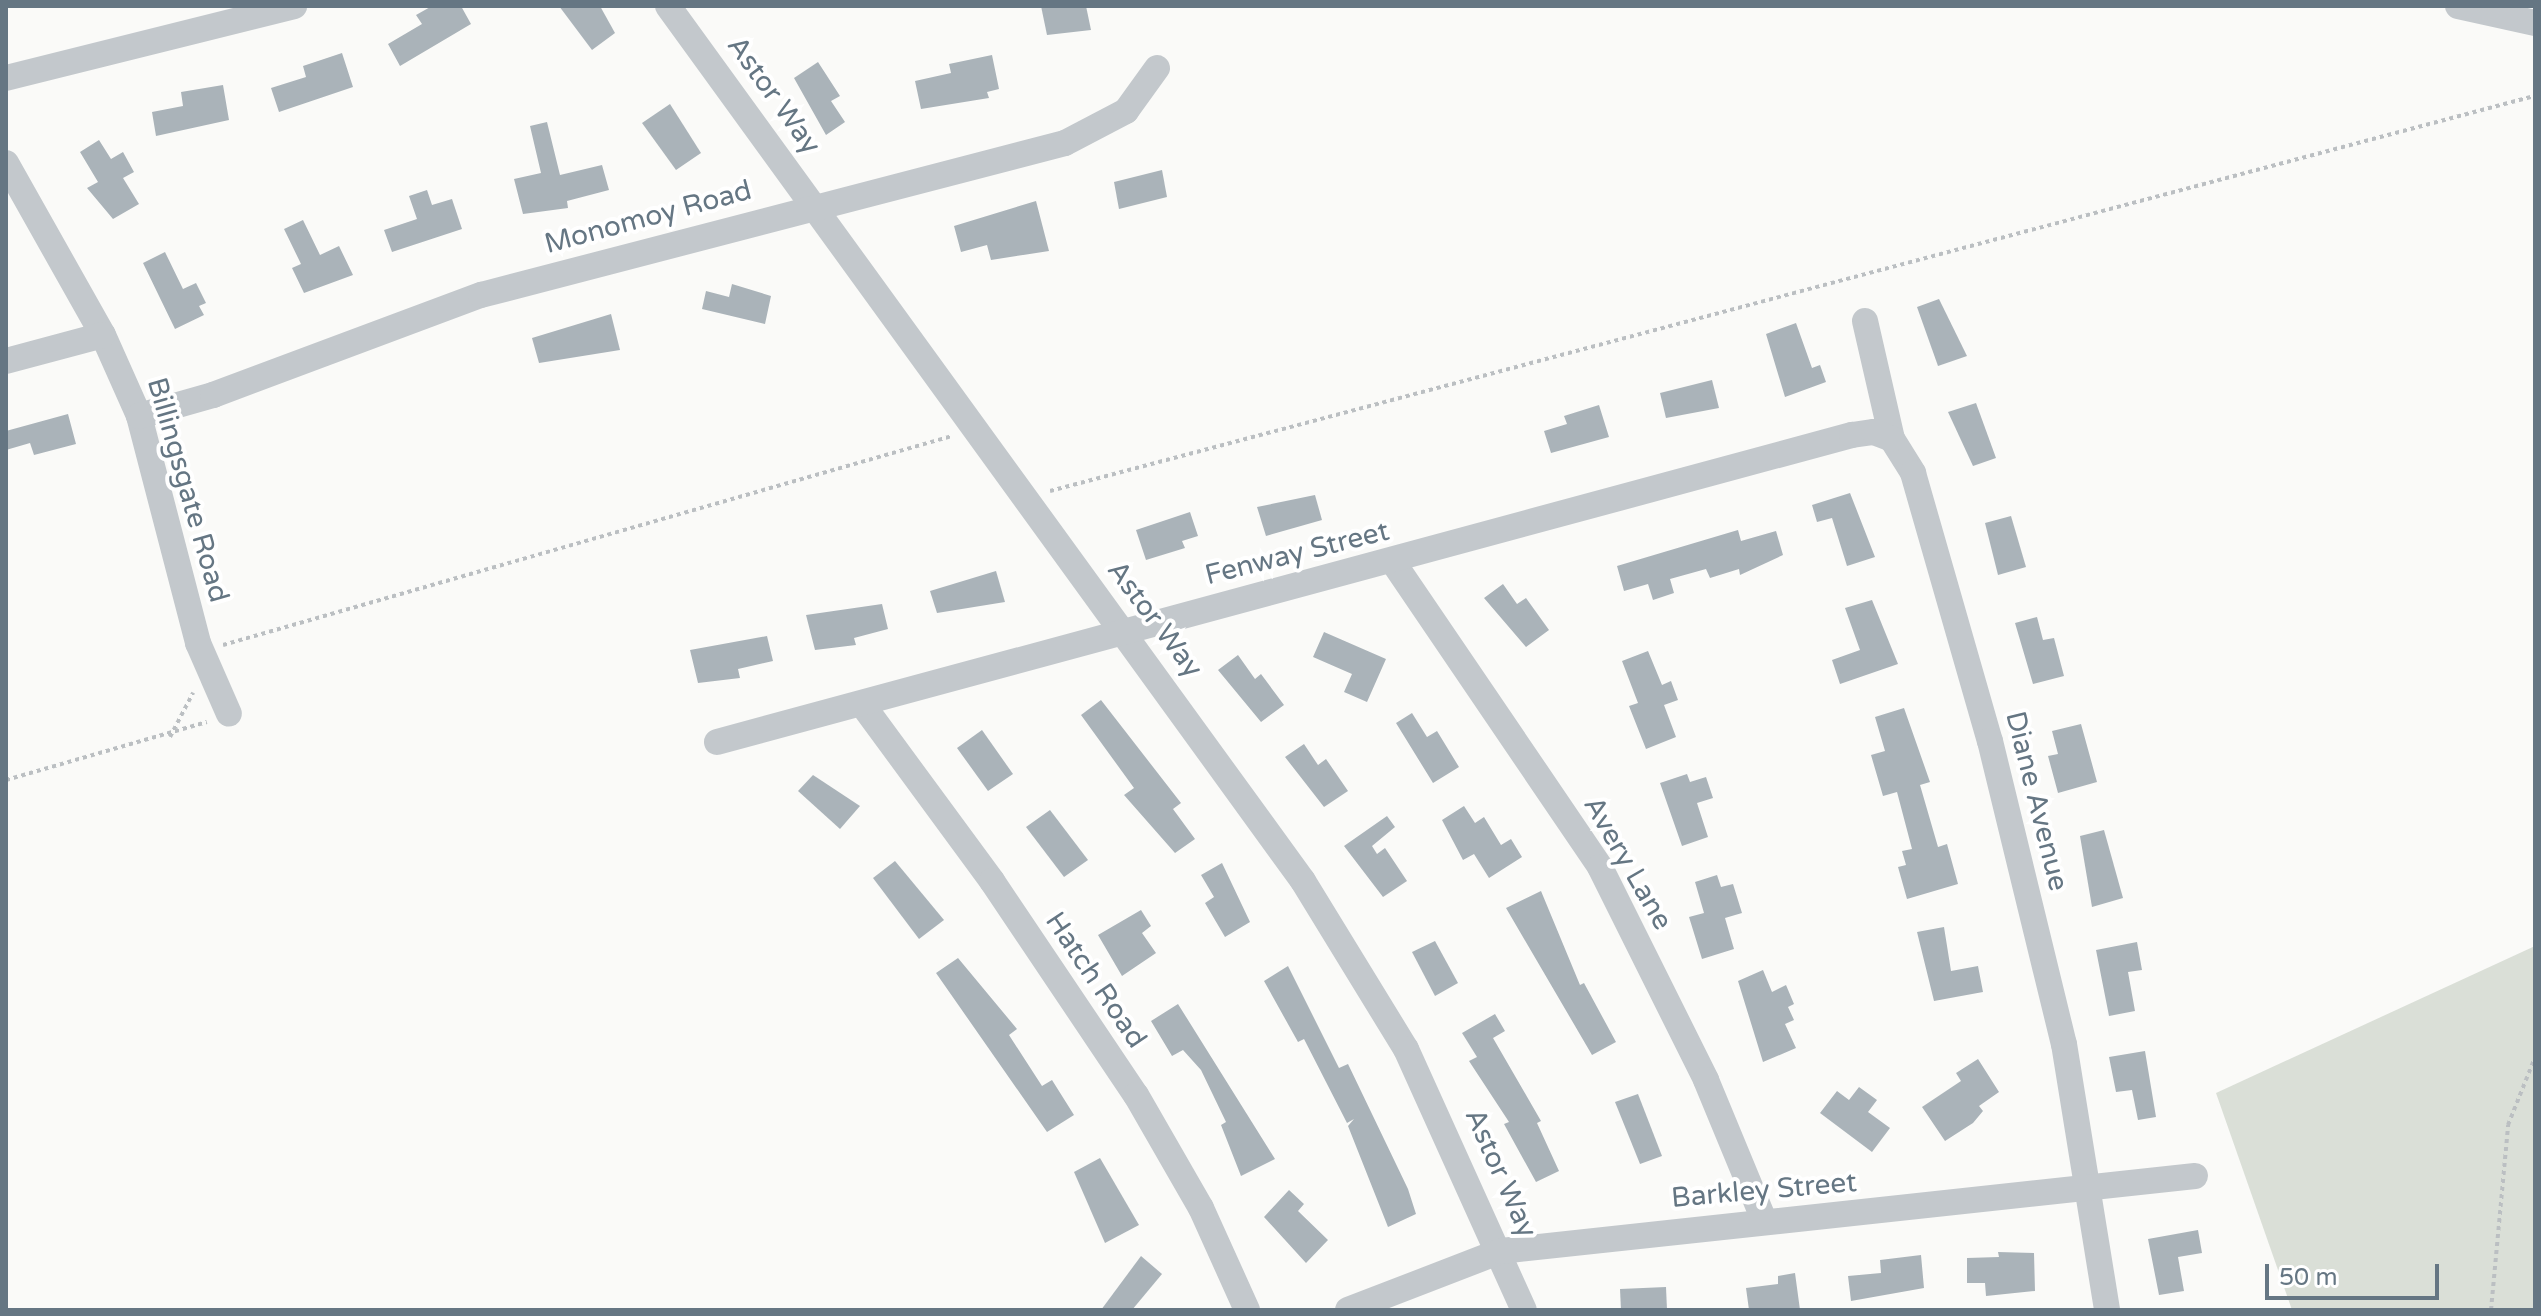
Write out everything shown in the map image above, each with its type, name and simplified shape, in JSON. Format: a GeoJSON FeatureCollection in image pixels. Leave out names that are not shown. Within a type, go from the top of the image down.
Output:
{"type":"FeatureCollection","features":[{"type":"Feature","properties":{"kind":"street"},"geometry":{"type":"LineString","coordinates":[[6,78],[294,6]]}},
{"type":"Feature","properties":{"kind":"street","name":"Astor Way"},"geometry":{"type":"LineString","coordinates":[[668,6],[1232,776],[1355,963],[1420,1076],[1501,1251],[1524,1310]]}},
{"type":"Feature","properties":{"kind":"street"},"geometry":{"type":"LineString","coordinates":[[2458,6],[2535,23]]}},
{"type":"Feature","properties":{"kind":"street","name":"Monomoy Road"},"geometry":{"type":"LineString","coordinates":[[139,416],[213,395],[481,295],[815,205],[1065,143],[1126,111],[1157,68]]}},
{"type":"Feature","properties":{"kind":"street","name":"Billingsgate Road"},"geometry":{"type":"LineString","coordinates":[[6,163],[103,335],[139,416],[206,667],[229,714]]}},
{"type":"Feature","properties":{"kind":"street","name":"Diane Avenue"},"geometry":{"type":"LineString","coordinates":[[1865,321],[1892,439],[1913,473],[1990,741],[2064,1044],[2107,1310]]}},
{"type":"Feature","properties":{"kind":"street"},"geometry":{"type":"LineString","coordinates":[[6,361],[103,335]]}},
{"type":"Feature","properties":{"kind":"street","name":"Fenway Street"},"geometry":{"type":"LineString","coordinates":[[717,742],[1393,562],[1852,435],[1874,432],[1892,439]]}},
{"type":"Feature","properties":{"kind":"street","name":"Avery Lane"},"geometry":{"type":"LineString","coordinates":[[1393,562],[1600,867],[1706,1080],[1764,1220]]}},
{"type":"Feature","properties":{"kind":"street","name":"Hatch Road"},"geometry":{"type":"LineString","coordinates":[[862,704],[992,881],[1136,1095],[1201,1208],[1247,1310]]}},
{"type":"Feature","properties":{"kind":"street","name":"Barkley Street"},"geometry":{"type":"LineString","coordinates":[[1348,1310],[1501,1251],[1764,1220],[2195,1176]]}},
{"type":"Feature","properties":{"kind":"path"},"geometry":{"type":"LineString","coordinates":[[1025,497],[2535,96]]}},
{"type":"Feature","properties":{"kind":"path"},"geometry":{"type":"LineString","coordinates":[[170,737],[206,667],[227,640],[976,429]]}},
{"type":"Feature","properties":{"kind":"path"},"geometry":{"type":"LineString","coordinates":[[6,780],[170,737],[229,714]]}},
{"type":"Feature","properties":{"kind":"path"},"geometry":{"type":"LineString","coordinates":[[2491,1310],[2508,1125],[2535,1057]]}},
{"type":"Feature","properties":{"kind":"shaded area"},"geometry":{"type":"Polygon","coordinates":[[[2535,946],[2535,1310],[2292,1310],[2216,1093],[2535,946]]]}},
{"type":"Feature","properties":{"kind":"building"},"geometry":{"type":"Polygon","coordinates":[[[432,6],[461,6],[471,24],[400,66],[388,44],[422,24],[416,15],[432,6]]]}},
{"type":"Feature","properties":{"kind":"building"},"geometry":{"type":"Polygon","coordinates":[[[559,6],[600,6],[615,33],[592,50],[559,6]]]}},
{"type":"Feature","properties":{"kind":"building"},"geometry":{"type":"Polygon","coordinates":[[[1041,6],[1086,6],[1091,30],[1047,35],[1041,6]]]}},
{"type":"Feature","properties":{"kind":"building"},"geometry":{"type":"Polygon","coordinates":[[[342,53],[353,87],[279,112],[271,88],[306,77],[303,66],[342,53]]]}},
{"type":"Feature","properties":{"kind":"building"},"geometry":{"type":"Polygon","coordinates":[[[992,55],[999,89],[987,92],[989,98],[921,109],[915,81],[951,73],[949,64],[992,55]]]}},
{"type":"Feature","properties":{"kind":"building"},"geometry":{"type":"Polygon","coordinates":[[[818,62],[840,96],[831,101],[845,122],[826,135],[794,78],[818,62]]]}},
{"type":"Feature","properties":{"kind":"building"},"geometry":{"type":"Polygon","coordinates":[[[223,85],[229,120],[156,136],[152,112],[183,106],[181,92],[223,85]]]}},
{"type":"Feature","properties":{"kind":"building"},"geometry":{"type":"Polygon","coordinates":[[[670,104],[701,153],[676,170],[642,123],[670,104]]]}},
{"type":"Feature","properties":{"kind":"building"},"geometry":{"type":"Polygon","coordinates":[[[547,122],[560,175],[602,165],[609,190],[567,201],[568,208],[523,214],[514,179],[541,173],[530,126],[547,122]]]}},
{"type":"Feature","properties":{"kind":"building"},"geometry":{"type":"Polygon","coordinates":[[[99,140],[111,159],[123,152],[134,172],[123,178],[139,204],[113,219],[87,188],[98,182],[80,152],[99,140]]]}},
{"type":"Feature","properties":{"kind":"building"},"geometry":{"type":"Polygon","coordinates":[[[1162,170],[1167,197],[1119,209],[1114,182],[1162,170]]]}},
{"type":"Feature","properties":{"kind":"building"},"geometry":{"type":"Polygon","coordinates":[[[427,190],[432,205],[452,199],[462,229],[392,252],[384,230],[417,219],[409,196],[427,190]]]}},
{"type":"Feature","properties":{"kind":"building"},"geometry":{"type":"Polygon","coordinates":[[[1036,201],[1049,251],[991,260],[987,245],[961,252],[954,226],[1036,201]]]}},
{"type":"Feature","properties":{"kind":"building"},"geometry":{"type":"Polygon","coordinates":[[[303,220],[320,255],[339,246],[353,275],[304,293],[292,268],[301,264],[284,229],[303,220]]]}},
{"type":"Feature","properties":{"kind":"building"},"geometry":{"type":"Polygon","coordinates":[[[165,252],[183,289],[196,283],[206,303],[199,306],[204,315],[175,329],[143,263],[165,252]]]}},
{"type":"Feature","properties":{"kind":"building"},"geometry":{"type":"Polygon","coordinates":[[[732,284],[771,296],[765,324],[702,309],[706,291],[729,297],[732,284]]]}},
{"type":"Feature","properties":{"kind":"building"},"geometry":{"type":"Polygon","coordinates":[[[1939,299],[1967,356],[1938,366],[1917,307],[1939,299]]]}},
{"type":"Feature","properties":{"kind":"building"},"geometry":{"type":"Polygon","coordinates":[[[611,314],[620,350],[539,363],[532,338],[611,314]]]}},
{"type":"Feature","properties":{"kind":"building"},"geometry":{"type":"Polygon","coordinates":[[[1796,323],[1812,368],[1820,365],[1826,382],[1785,397],[1766,334],[1796,323]]]}},
{"type":"Feature","properties":{"kind":"building"},"geometry":{"type":"Polygon","coordinates":[[[1712,380],[1719,408],[1666,418],[1660,393],[1712,380]]]}},
{"type":"Feature","properties":{"kind":"building"},"geometry":{"type":"Polygon","coordinates":[[[1976,403],[1996,458],[1973,466],[1948,412],[1976,403]]]}},
{"type":"Feature","properties":{"kind":"building"},"geometry":{"type":"Polygon","coordinates":[[[1599,405],[1609,437],[1551,453],[1544,431],[1567,424],[1564,416],[1599,405]]]}},
{"type":"Feature","properties":{"kind":"building"},"geometry":{"type":"Polygon","coordinates":[[[68,414],[76,444],[34,455],[30,443],[6,450],[6,431],[68,414]]]}},
{"type":"Feature","properties":{"kind":"building"},"geometry":{"type":"Polygon","coordinates":[[[1850,493],[1875,557],[1847,566],[1832,518],[1817,522],[1812,505],[1850,493]]]}},
{"type":"Feature","properties":{"kind":"building"},"geometry":{"type":"Polygon","coordinates":[[[1315,495],[1322,520],[1266,536],[1257,507],[1315,495]]]}},
{"type":"Feature","properties":{"kind":"building"},"geometry":{"type":"Polygon","coordinates":[[[1190,512],[1198,536],[1182,541],[1185,548],[1146,560],[1136,530],[1190,512]]]}},
{"type":"Feature","properties":{"kind":"building"},"geometry":{"type":"Polygon","coordinates":[[[2011,516],[2026,567],[1998,575],[1985,523],[2011,516]]]}},
{"type":"Feature","properties":{"kind":"building"},"geometry":{"type":"Polygon","coordinates":[[[1738,530],[1741,541],[1776,531],[1783,555],[1740,575],[1739,569],[1710,578],[1706,569],[1670,579],[1674,593],[1653,600],[1648,584],[1624,591],[1617,566],[1738,530]]]}},
{"type":"Feature","properties":{"kind":"building"},"geometry":{"type":"Polygon","coordinates":[[[996,571],[1005,602],[937,613],[930,591],[996,571]]]}},
{"type":"Feature","properties":{"kind":"building"},"geometry":{"type":"Polygon","coordinates":[[[1503,584],[1517,604],[1526,598],[1549,630],[1526,647],[1484,598],[1503,584]]]}},
{"type":"Feature","properties":{"kind":"building"},"geometry":{"type":"Polygon","coordinates":[[[1872,600],[1898,664],[1840,684],[1832,660],[1860,650],[1845,608],[1872,600]]]}},
{"type":"Feature","properties":{"kind":"building"},"geometry":{"type":"Polygon","coordinates":[[[882,604],[888,629],[854,638],[856,645],[815,650],[806,615],[882,604]]]}},
{"type":"Feature","properties":{"kind":"building"},"geometry":{"type":"Polygon","coordinates":[[[2037,617],[2043,640],[2054,638],[2064,676],[2033,684],[2015,623],[2037,617]]]}},
{"type":"Feature","properties":{"kind":"building"},"geometry":{"type":"Polygon","coordinates":[[[1324,632],[1386,659],[1367,702],[1344,692],[1352,674],[1313,657],[1324,632]]]}},
{"type":"Feature","properties":{"kind":"building"},"geometry":{"type":"Polygon","coordinates":[[[767,636],[773,661],[738,669],[740,678],[698,683],[690,650],[767,636]]]}},
{"type":"Feature","properties":{"kind":"building"},"geometry":{"type":"Polygon","coordinates":[[[1648,651],[1662,685],[1671,681],[1678,700],[1664,705],[1676,737],[1646,749],[1629,706],[1638,703],[1622,661],[1648,651]]]}},
{"type":"Feature","properties":{"kind":"building"},"geometry":{"type":"Polygon","coordinates":[[[1238,655],[1255,679],[1261,674],[1284,705],[1261,722],[1218,670],[1238,655]]]}},
{"type":"Feature","properties":{"kind":"building"},"geometry":{"type":"Polygon","coordinates":[[[1101,700],[1181,803],[1173,809],[1195,839],[1175,853],[1124,795],[1134,788],[1081,715],[1101,700]]]}},
{"type":"Feature","properties":{"kind":"building"},"geometry":{"type":"Polygon","coordinates":[[[1904,708],[1930,782],[1920,785],[1938,847],[1947,844],[1958,884],[1907,899],[1898,867],[1906,865],[1902,851],[1912,849],[1897,792],[1883,796],[1871,755],[1885,751],[1875,717],[1904,708]]]}},
{"type":"Feature","properties":{"kind":"building"},"geometry":{"type":"Polygon","coordinates":[[[1412,713],[1427,737],[1437,731],[1459,767],[1433,783],[1396,723],[1412,713]]]}},
{"type":"Feature","properties":{"kind":"building"},"geometry":{"type":"Polygon","coordinates":[[[2081,724],[2097,782],[2058,793],[2048,756],[2058,754],[2052,731],[2081,724]]]}},
{"type":"Feature","properties":{"kind":"building"},"geometry":{"type":"Polygon","coordinates":[[[982,730],[1013,774],[988,791],[957,748],[982,730]]]}},
{"type":"Feature","properties":{"kind":"building"},"geometry":{"type":"Polygon","coordinates":[[[1304,744],[1318,765],[1326,759],[1348,791],[1324,807],[1285,757],[1304,744]]]}},
{"type":"Feature","properties":{"kind":"building"},"geometry":{"type":"Polygon","coordinates":[[[1687,774],[1690,782],[1706,777],[1713,798],[1697,803],[1708,837],[1682,846],[1660,783],[1687,774]]]}},
{"type":"Feature","properties":{"kind":"building"},"geometry":{"type":"Polygon","coordinates":[[[813,775],[860,806],[840,829],[798,791],[813,775]]]}},
{"type":"Feature","properties":{"kind":"building"},"geometry":{"type":"Polygon","coordinates":[[[1464,806],[1475,823],[1484,817],[1501,845],[1511,839],[1522,857],[1489,878],[1474,854],[1463,860],[1442,820],[1464,806]]]}},
{"type":"Feature","properties":{"kind":"building"},"geometry":{"type":"Polygon","coordinates":[[[1050,810],[1088,860],[1064,877],[1026,827],[1050,810]]]}},
{"type":"Feature","properties":{"kind":"building"},"geometry":{"type":"Polygon","coordinates":[[[1387,816],[1395,827],[1372,846],[1377,854],[1385,848],[1407,881],[1383,897],[1344,846],[1387,816]]]}},
{"type":"Feature","properties":{"kind":"building"},"geometry":{"type":"Polygon","coordinates":[[[2104,830],[2123,898],[2092,907],[2080,836],[2104,830]]]}},
{"type":"Feature","properties":{"kind":"building"},"geometry":{"type":"Polygon","coordinates":[[[895,861],[944,920],[919,939],[873,878],[895,861]]]}},
{"type":"Feature","properties":{"kind":"building"},"geometry":{"type":"Polygon","coordinates":[[[1222,863],[1250,922],[1225,937],[1205,903],[1214,897],[1201,875],[1222,863]]]}},
{"type":"Feature","properties":{"kind":"building"},"geometry":{"type":"Polygon","coordinates":[[[1717,875],[1721,887],[1733,884],[1742,913],[1725,918],[1734,949],[1702,959],[1689,917],[1704,913],[1695,882],[1717,875]]]}},
{"type":"Feature","properties":{"kind":"building"},"geometry":{"type":"Polygon","coordinates":[[[1541,891],[1580,985],[1584,983],[1616,1042],[1592,1055],[1506,908],[1541,891]]]}},
{"type":"Feature","properties":{"kind":"building"},"geometry":{"type":"Polygon","coordinates":[[[1141,910],[1151,926],[1142,933],[1156,953],[1122,976],[1098,935],[1141,910]]]}},
{"type":"Feature","properties":{"kind":"building"},"geometry":{"type":"Polygon","coordinates":[[[1944,927],[1951,971],[1978,966],[1983,992],[1934,1001],[1917,932],[1944,927]]]}},
{"type":"Feature","properties":{"kind":"building"},"geometry":{"type":"Polygon","coordinates":[[[1435,941],[1458,983],[1435,996],[1412,952],[1435,941]]]}},
{"type":"Feature","properties":{"kind":"building"},"geometry":{"type":"Polygon","coordinates":[[[2137,942],[2142,970],[2128,972],[2135,1011],[2109,1016],[2096,950],[2137,942]]]}},
{"type":"Feature","properties":{"kind":"building"},"geometry":{"type":"Polygon","coordinates":[[[958,958],[1017,1029],[1009,1035],[1042,1086],[1052,1080],[1074,1115],[1047,1132],[936,973],[958,958]]]}},
{"type":"Feature","properties":{"kind":"building"},"geometry":{"type":"Polygon","coordinates":[[[1288,966],[1339,1068],[1348,1064],[1408,1189],[1416,1214],[1388,1227],[1348,1126],[1354,1119],[1347,1123],[1304,1039],[1298,1042],[1264,981],[1288,966]]]}},
{"type":"Feature","properties":{"kind":"building"},"geometry":{"type":"Polygon","coordinates":[[[1763,970],[1772,992],[1786,985],[1794,1004],[1788,1007],[1794,1020],[1785,1024],[1796,1048],[1763,1062],[1738,981],[1763,970]]]}},
{"type":"Feature","properties":{"kind":"building"},"geometry":{"type":"Polygon","coordinates":[[[1178,1004],[1275,1159],[1241,1176],[1221,1125],[1226,1122],[1201,1070],[1183,1050],[1172,1056],[1151,1021],[1178,1004]]]}},
{"type":"Feature","properties":{"kind":"building"},"geometry":{"type":"Polygon","coordinates":[[[1495,1014],[1505,1031],[1493,1038],[1541,1121],[1537,1123],[1559,1171],[1536,1182],[1504,1124],[1509,1122],[1469,1061],[1477,1057],[1462,1033],[1495,1014]]]}},
{"type":"Feature","properties":{"kind":"building"},"geometry":{"type":"Polygon","coordinates":[[[2145,1051],[2156,1117],[2138,1120],[2132,1090],[2116,1092],[2109,1057],[2145,1051]]]}},
{"type":"Feature","properties":{"kind":"building"},"geometry":{"type":"Polygon","coordinates":[[[1978,1059],[1999,1092],[1979,1106],[1983,1111],[1973,1123],[1945,1141],[1922,1107],[1961,1081],[1956,1073],[1978,1059]]]}},
{"type":"Feature","properties":{"kind":"building"},"geometry":{"type":"Polygon","coordinates":[[[1859,1087],[1877,1100],[1868,1112],[1890,1128],[1872,1152],[1820,1113],[1837,1091],[1849,1100],[1859,1087]]]}},
{"type":"Feature","properties":{"kind":"building"},"geometry":{"type":"Polygon","coordinates":[[[1638,1094],[1662,1156],[1640,1164],[1615,1102],[1638,1094]]]}},
{"type":"Feature","properties":{"kind":"building"},"geometry":{"type":"Polygon","coordinates":[[[1100,1158],[1139,1225],[1105,1243],[1074,1172],[1100,1158]]]}},
{"type":"Feature","properties":{"kind":"building"},"geometry":{"type":"Polygon","coordinates":[[[1289,1190],[1304,1204],[1298,1211],[1328,1240],[1306,1263],[1264,1217],[1289,1190]]]}},
{"type":"Feature","properties":{"kind":"building"},"geometry":{"type":"Polygon","coordinates":[[[2198,1230],[2202,1253],[2178,1257],[2184,1291],[2159,1295],[2148,1239],[2198,1230]]]}},
{"type":"Feature","properties":{"kind":"building"},"geometry":{"type":"Polygon","coordinates":[[[1998,1252],[2034,1253],[2035,1291],[1986,1296],[1985,1283],[1967,1283],[1967,1258],[1999,1257],[1998,1252]]]}},
{"type":"Feature","properties":{"kind":"building"},"geometry":{"type":"Polygon","coordinates":[[[1921,1255],[1924,1288],[1851,1301],[1848,1276],[1881,1273],[1880,1260],[1921,1255]]]}},
{"type":"Feature","properties":{"kind":"building"},"geometry":{"type":"Polygon","coordinates":[[[1141,1256],[1162,1274],[1132,1310],[1101,1310],[1141,1256]]]}},
{"type":"Feature","properties":{"kind":"building"},"geometry":{"type":"Polygon","coordinates":[[[1795,1273],[1800,1310],[1749,1310],[1746,1288],[1778,1284],[1778,1276],[1795,1273]]]}},
{"type":"Feature","properties":{"kind":"building"},"geometry":{"type":"Polygon","coordinates":[[[1666,1287],[1667,1310],[1621,1310],[1620,1289],[1666,1287]]]}}]}
